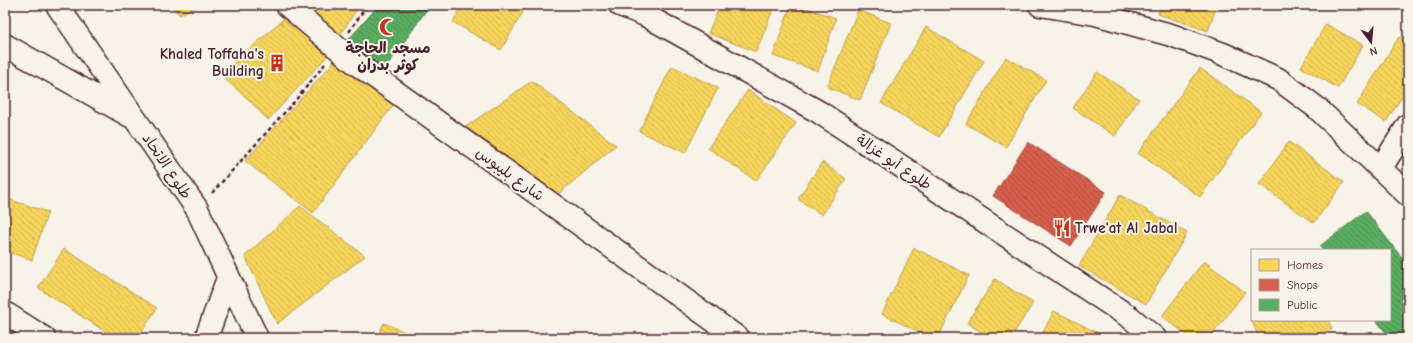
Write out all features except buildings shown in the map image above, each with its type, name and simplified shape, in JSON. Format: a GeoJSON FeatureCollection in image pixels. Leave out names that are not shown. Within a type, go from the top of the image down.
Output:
{"type":"FeatureCollection","features":[{"type":"Feature","properties":{"kind":"street","name":"طلوع الاتحاد"},"geometry":{"type":"LineString","coordinates":[[57,5],[197,210],[257,338]]}},
{"type":"Feature","properties":{"kind":"street","name":"شارع بليبوس"},"geometry":{"type":"LineString","coordinates":[[287,5],[354,62],[738,338]]}},
{"type":"Feature","properties":{"kind":"street","name":"طلوع أبو غزالة"},"geometry":{"type":"LineString","coordinates":[[620,5],[645,15],[819,112],[1131,318],[1155,338]]}},
{"type":"Feature","properties":{"kind":"street"},"geometry":{"type":"LineString","coordinates":[[1040,5],[1095,14],[1171,35],[1223,54],[1278,79],[1317,108],[1408,195]]}},
{"type":"Feature","properties":{"kind":"street"},"geometry":{"type":"LineString","coordinates":[[5,45],[134,118]]}},
{"type":"Feature","properties":{"kind":"street"},"geometry":{"type":"LineString","coordinates":[[1381,168],[1408,125]]}},
{"type":"Feature","properties":{"kind":"street"},"geometry":{"type":"LineString","coordinates":[[206,338],[228,278]]}},
{"type":"Feature","properties":{"kind":"street"},"geometry":{"type":"LineString","coordinates":[[5,313],[44,338]]}},
{"type":"Feature","properties":{"kind":"path"},"geometry":{"type":"LineString","coordinates":[[197,210],[294,102],[338,49],[367,5]]}},
{"type":"Feature","properties":{"kind":"place","name":"مسجد الحاجة كوثر بدران"},"geometry":{"type":"Point","coordinates":[388,27]}},
{"type":"Feature","properties":{"kind":"place","name":"Khaled Toffaha's Building"},"geometry":{"type":"Point","coordinates":[277,63]}},
{"type":"Feature","properties":{"kind":"place","name":"Trwe'at Al Jabal"},"geometry":{"type":"Point","coordinates":[1062,228]}}]}
